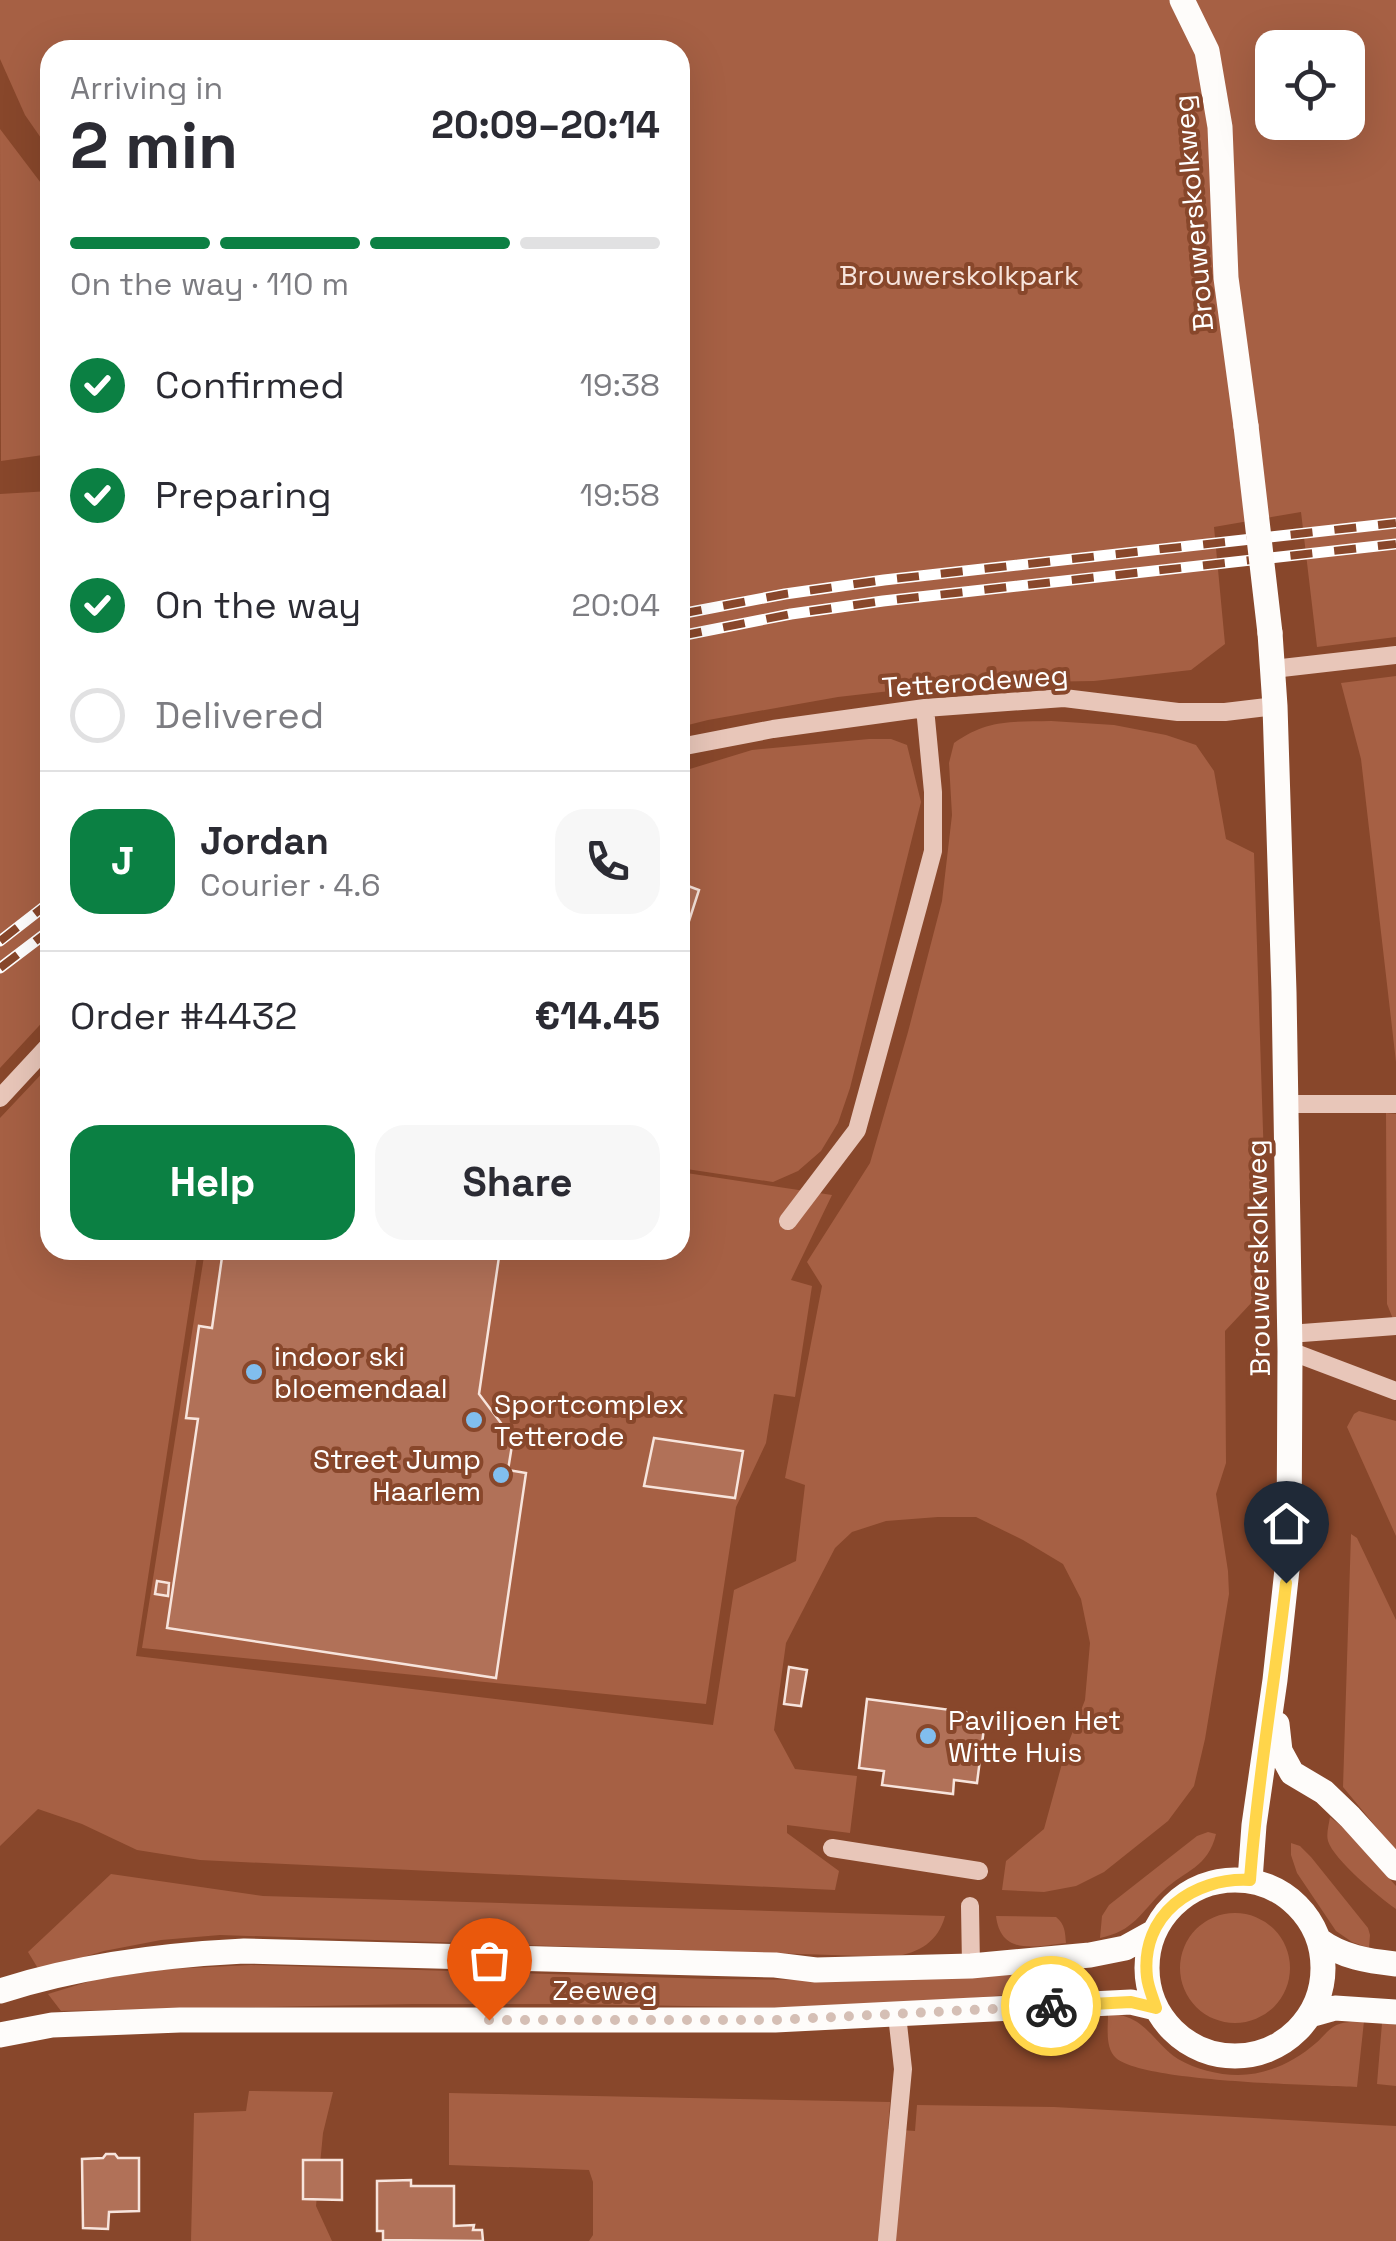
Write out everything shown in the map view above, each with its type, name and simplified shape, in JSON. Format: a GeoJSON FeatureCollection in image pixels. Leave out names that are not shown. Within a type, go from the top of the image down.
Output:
{"type":"FeatureCollection","features":[{"type":"Feature","properties":{"kind":"main road","name":"Brouwerskolkweg"},"geometry":{"type":"LineString","coordinates":[[1182,0],[1207,50],[1220,126],[1226,278],[1270,633],[1275,706],[1290,1343],[1289,1551],[1250,1880]]}},
{"type":"Feature","properties":{"kind":"main road"},"geometry":{"type":"LineString","coordinates":[[1275,1680],[1280,1751],[1292,1773],[1324,1792],[1396,1868]]}},
{"type":"Feature","properties":{"kind":"main road"},"geometry":{"type":"LineString","coordinates":[[1250,1880],[1286,1895],[1311,1922],[1322,1956],[1318,2000],[1292,2035],[1276,2045],[1256,2053],[1209,2053],[1172,2030],[1156,2008],[1147,1959],[1154,1932],[1165,1914],[1185,1895],[1214,1882],[1250,1880]]}},
{"type":"Feature","properties":{"kind":"main road","name":"Zeeweg"},"geometry":{"type":"LineString","coordinates":[[0,1991],[82,1970],[187,1954],[776,1964],[816,1970],[971,1966],[1090,1955],[1125,1948],[1154,1932]]}},
{"type":"Feature","properties":{"kind":"main road"},"geometry":{"type":"LineString","coordinates":[[1319,1940],[1337,1953],[1396,1964]]}},
{"type":"Feature","properties":{"kind":"main road","name":"Zeeweg"},"geometry":{"type":"LineString","coordinates":[[0,2035],[52,2025],[180,2020],[669,2021],[897,2015],[1131,2002],[1156,2008]]}},
{"type":"Feature","properties":{"kind":"main road"},"geometry":{"type":"LineString","coordinates":[[1310,2015],[1335,2008],[1396,2012]]}},
{"type":"Feature","properties":{"kind":"street"},"geometry":{"type":"LineString","coordinates":[[1273,669],[1396,655]]}},
{"type":"Feature","properties":{"kind":"street","name":"Tetterodeweg"},"geometry":{"type":"LineString","coordinates":[[690,745],[925,708],[1064,698],[1178,712],[1275,706]]}},
{"type":"Feature","properties":{"kind":"street"},"geometry":{"type":"LineString","coordinates":[[788,1221],[858,1130],[918,908],[932,851],[933,792],[925,708]]}},
{"type":"Feature","properties":{"kind":"street"},"geometry":{"type":"LineString","coordinates":[[0,1098],[40,1055]]}},
{"type":"Feature","properties":{"kind":"street"},"geometry":{"type":"LineString","coordinates":[[1285,1104],[1396,1104]]}},
{"type":"Feature","properties":{"kind":"street"},"geometry":{"type":"LineString","coordinates":[[1290,1343],[1396,1326]]}},
{"type":"Feature","properties":{"kind":"street"},"geometry":{"type":"LineString","coordinates":[[1290,1343],[1396,1391]]}},
{"type":"Feature","properties":{"kind":"street"},"geometry":{"type":"LineString","coordinates":[[832,1848],[980,1872]]}},
{"type":"Feature","properties":{"kind":"street"},"geometry":{"type":"LineString","coordinates":[[970,1906],[971,1966]]}},
{"type":"Feature","properties":{"kind":"street"},"geometry":{"type":"LineString","coordinates":[[887,2241],[903,2069],[897,2015]]}},
{"type":"Feature","properties":{"kind":"green space","name":"Brouwerskolkpark"},"geometry":{"type":"Polygon","coordinates":[[[0,0],[1396,0],[1396,637],[1317,647],[1301,512],[1214,527],[1225,644],[1191,670],[1094,681],[960,683],[838,697],[690,724],[690,40],[40,40],[40,137],[25,115],[0,59],[0,0]]]}},
{"type":"Feature","properties":{"kind":"green space"},"geometry":{"type":"Polygon","coordinates":[[[0,129],[40,182],[40,455],[1,461],[0,129]]]}},
{"type":"Feature","properties":{"kind":"green space"},"geometry":{"type":"Polygon","coordinates":[[[40,492],[40,1025],[0,1068],[0,494],[40,492]]]}},
{"type":"Feature","properties":{"kind":"green space"},"geometry":{"type":"Polygon","coordinates":[[[1396,676],[1396,1062],[1361,759],[1341,683],[1396,676]]]}},
{"type":"Feature","properties":{"kind":"green space"},"geometry":{"type":"Polygon","coordinates":[[[1012,722],[1114,725],[1196,745],[1214,771],[1226,839],[1254,853],[1268,1285],[1225,1331],[1226,1463],[1216,1494],[1229,1594],[1194,1786],[1168,1821],[1104,1872],[1076,1886],[1044,1892],[1002,1890],[1006,1861],[1044,1829],[1066,1749],[1085,1700],[1090,1643],[1081,1599],[1063,1564],[976,1517],[938,1517],[886,1521],[852,1532],[835,1548],[786,1643],[774,1730],[795,1769],[857,1776],[850,1833],[787,1825],[787,1833],[839,1871],[835,1890],[200,1860],[137,1850],[38,1809],[0,1846],[0,1118],[40,1076],[40,1260],[196,1260],[136,1656],[713,1725],[734,1590],[796,1561],[805,1485],[785,1478],[822,1286],[807,1262],[870,1163],[908,1032],[942,901],[952,815],[949,763],[954,743],[989,726],[1012,722]]]}},
{"type":"Feature","properties":{"kind":"green space"},"geometry":{"type":"Polygon","coordinates":[[[891,739],[907,745],[921,802],[838,1123],[821,1151],[798,1171],[773,1182],[690,1170],[690,769],[752,750],[891,739]]]}},
{"type":"Feature","properties":{"kind":"green space"},"geometry":{"type":"Polygon","coordinates":[[[1386,1113],[1396,1114],[1393,1319],[1387,1304],[1386,1113]]]}},
{"type":"Feature","properties":{"kind":"green space","name":"Sportcomplex Tetterode"},"geometry":{"type":"Polygon","coordinates":[[[690,1174],[832,1195],[791,1280],[812,1286],[795,1397],[774,1394],[766,1443],[736,1507],[706,1704],[142,1648],[203,1260],[690,1260],[690,1174]]]}},
{"type":"Feature","properties":{"kind":"green space"},"geometry":{"type":"Polygon","coordinates":[[[1359,1411],[1396,1421],[1396,1536],[1347,1427],[1359,1411]]]}},
{"type":"Feature","properties":{"kind":"green space"},"geometry":{"type":"Polygon","coordinates":[[[1351,1534],[1357,1538],[1396,1620],[1396,1851],[1343,1787],[1351,1534]]]}},
{"type":"Feature","properties":{"kind":"green space"},"geometry":{"type":"Polygon","coordinates":[[[1330,1817],[1396,1886],[1396,1909],[1358,1878],[1332,1849],[1327,1838],[1330,1817]]]}},
{"type":"Feature","properties":{"kind":"green space"},"geometry":{"type":"Polygon","coordinates":[[[1216,1834],[1202,1861],[1163,1891],[1129,1926],[1100,1938],[1102,1916],[1109,1905],[1197,1836],[1216,1834]]]}},
{"type":"Feature","properties":{"kind":"green space"},"geometry":{"type":"Polygon","coordinates":[[[1291,1843],[1311,1857],[1368,1928],[1369,1948],[1336,1931],[1297,1873],[1291,1843]]]}},
{"type":"Feature","properties":{"kind":"green space"},"geometry":{"type":"Polygon","coordinates":[[[111,1874],[263,1896],[945,1916],[938,1933],[927,1944],[894,1957],[220,1935],[161,1940],[104,1951],[39,1970],[28,1952],[111,1874]]]}},
{"type":"Feature","properties":{"kind":"green space"},"geometry":{"type":"Polygon","coordinates":[[[1235,1913],[1256,1917],[1274,1929],[1286,1947],[1290,1968],[1286,1989],[1274,2007],[1256,2019],[1235,2023],[1214,2019],[1196,2007],[1184,1989],[1180,1968],[1184,1947],[1196,1929],[1214,1917],[1235,1913]]]}},
{"type":"Feature","properties":{"kind":"green space"},"geometry":{"type":"Polygon","coordinates":[[[996,1916],[1056,1917],[1063,1925],[1066,1943],[1032,1947],[1013,1943],[999,1929],[996,1916]]]}},
{"type":"Feature","properties":{"kind":"green space"},"geometry":{"type":"Polygon","coordinates":[[[251,1965],[840,1980],[1067,1971],[1067,1990],[802,2008],[412,2004],[61,2011],[48,1994],[97,1979],[169,1969],[251,1965]]]}},
{"type":"Feature","properties":{"kind":"green space"},"geometry":{"type":"Polygon","coordinates":[[[1108,2014],[1140,2024],[1185,2063],[1238,2075],[1280,2066],[1308,2050],[1336,2025],[1364,2021],[1357,2087],[1230,2081],[1132,2066],[1116,2058],[1110,2049],[1108,2014]]]}},
{"type":"Feature","properties":{"kind":"green space"},"geometry":{"type":"Polygon","coordinates":[[[1382,2023],[1396,2025],[1396,2086],[1377,2084],[1382,2023]]]}},
{"type":"Feature","properties":{"kind":"green space"},"geometry":{"type":"Polygon","coordinates":[[[249,2091],[333,2092],[323,2133],[316,2206],[332,2241],[191,2241],[194,2113],[246,2111],[249,2091]]]}},
{"type":"Feature","properties":{"kind":"green space"},"geometry":{"type":"Polygon","coordinates":[[[449,2093],[890,2102],[888,2129],[915,2131],[917,2105],[1054,2107],[1396,2126],[1396,2241],[589,2241],[593,2235],[593,2182],[589,2170],[449,2165],[449,2093]]]}},
{"type":"Feature","properties":{"kind":"building"},"geometry":{"type":"Polygon","coordinates":[[[690,887],[699,890],[690,918],[690,887]]]}},
{"type":"Feature","properties":{"kind":"building"},"geometry":{"type":"Polygon","coordinates":[[[222,1260],[499,1260],[479,1394],[513,1439],[508,1470],[526,1473],[496,1678],[167,1628],[198,1419],[186,1418],[199,1326],[212,1328],[222,1260]]]}},
{"type":"Feature","properties":{"kind":"building"},"geometry":{"type":"Polygon","coordinates":[[[654,1438],[743,1451],[735,1498],[644,1486],[654,1438]]]}},
{"type":"Feature","properties":{"kind":"building"},"geometry":{"type":"Polygon","coordinates":[[[157,1581],[169,1583],[168,1596],[155,1594],[157,1581]]]}},
{"type":"Feature","properties":{"kind":"building"},"geometry":{"type":"Polygon","coordinates":[[[789,1667],[807,1670],[801,1706],[784,1704],[789,1667]]]}},
{"type":"Feature","properties":{"kind":"building"},"geometry":{"type":"Polygon","coordinates":[[[867,1699],[966,1712],[965,1726],[984,1728],[977,1783],[954,1780],[953,1794],[882,1785],[884,1771],[859,1768],[867,1699]]]}},
{"type":"Feature","properties":{"kind":"building"},"geometry":{"type":"Polygon","coordinates":[[[106,2154],[139,2158],[139,2211],[109,2212],[108,2229],[83,2228],[82,2159],[103,2158],[106,2154]]]}},
{"type":"Feature","properties":{"kind":"building"},"geometry":{"type":"Polygon","coordinates":[[[303,2160],[342,2160],[342,2200],[303,2199],[303,2160]]]}},
{"type":"Feature","properties":{"kind":"building"},"geometry":{"type":"Polygon","coordinates":[[[411,2180],[411,2186],[454,2186],[454,2226],[474,2225],[473,2230],[482,2230],[483,2241],[383,2240],[383,2231],[377,2231],[377,2181],[411,2180]]]}},
{"type":"Feature","properties":{"kind":"railway"},"geometry":{"type":"LineString","coordinates":[[690,612],[884,580],[1396,523]]}},
{"type":"Feature","properties":{"kind":"railway"},"geometry":{"type":"LineString","coordinates":[[690,634],[883,601],[1396,544]]}},
{"type":"Feature","properties":{"kind":"railway"},"geometry":{"type":"LineString","coordinates":[[0,941],[40,910]]}},
{"type":"Feature","properties":{"kind":"railway"},"geometry":{"type":"LineString","coordinates":[[0,968],[40,938]]}},
{"type":"Feature","properties":{"kind":"way so far"},"geometry":{"type":"LineString","coordinates":[[489,2020],[775,2020],[1051,2006]]}},
{"type":"Feature","properties":{"kind":"place","name":"indoor ski bloemendaal"},"geometry":{"type":"Point","coordinates":[254,1372]}},
{"type":"Feature","properties":{"kind":"place","name":"Sportcomplex Tetterode"},"geometry":{"type":"Point","coordinates":[474,1420]}},
{"type":"Feature","properties":{"kind":"place","name":"Street Jump Haarlem"},"geometry":{"type":"Point","coordinates":[501,1475]}},
{"type":"Feature","properties":{"kind":"place","name":"Paviljoen Het Witte Huis"},"geometry":{"type":"Point","coordinates":[928,1736]}},
{"type":"Feature","properties":{"kind":"route"},"geometry":{"type":"LineString","coordinates":[[1051,2006],[1131,2002],[1156,2008],[1147,1959],[1154,1932],[1165,1914],[1185,1895],[1214,1882],[1250,1880],[1286,1583]]}}]}
